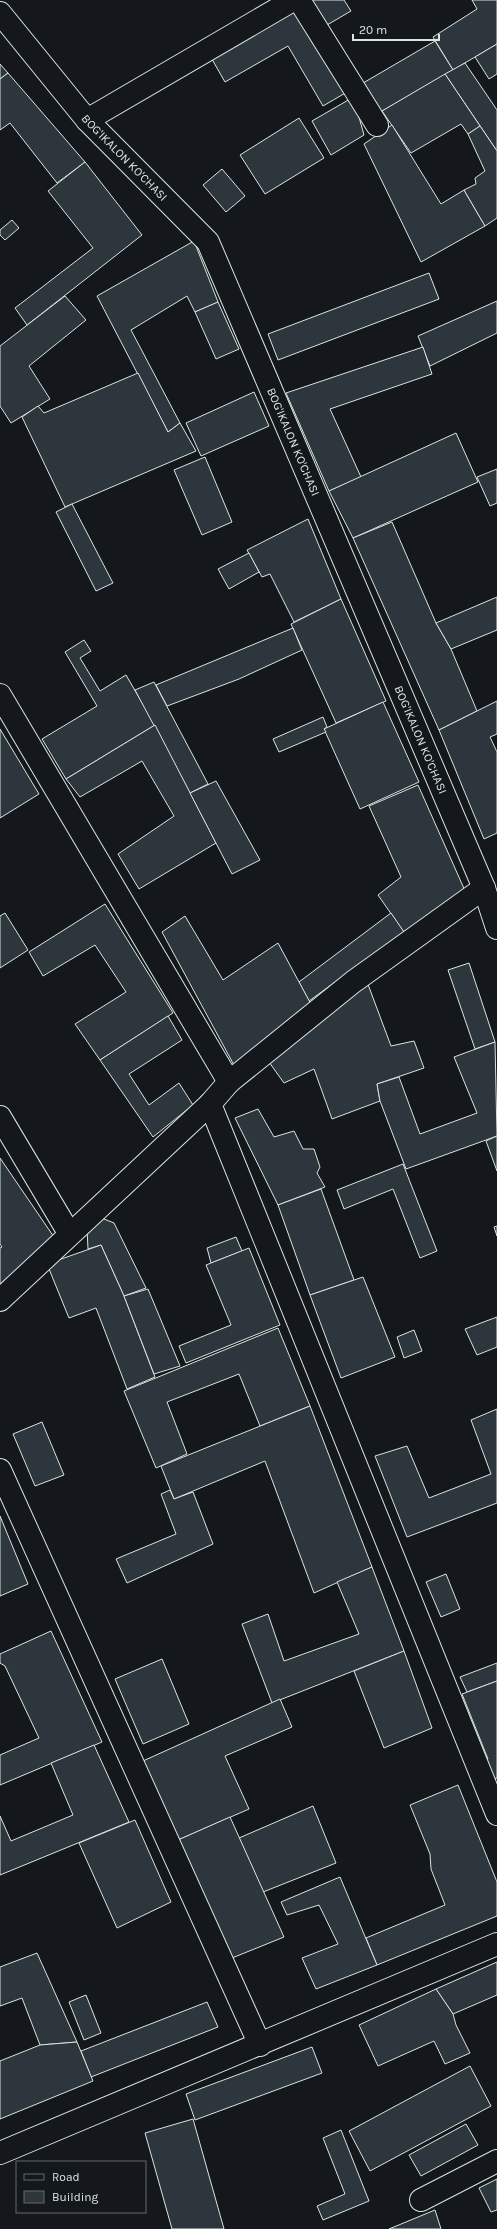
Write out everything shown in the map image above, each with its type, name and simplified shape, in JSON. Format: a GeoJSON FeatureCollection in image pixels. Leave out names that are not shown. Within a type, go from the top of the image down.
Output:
{"type":"FeatureCollection","features":[{"type":"Feature","properties":{"kind":"street"},"geometry":{"type":"LineString","coordinates":[[87,120],[293,0]]}},
{"type":"Feature","properties":{"kind":"street"},"geometry":{"type":"LineString","coordinates":[[299,0],[377,125]]}},
{"type":"Feature","properties":{"kind":"street","name":"BOG'IKALON KO'CHASI"},"geometry":{"type":"LineString","coordinates":[[0,13],[87,120],[208,242],[496,919]]}},
{"type":"Feature","properties":{"kind":"street"},"geometry":{"type":"LineString","coordinates":[[0,694],[229,1082]]}},
{"type":"Feature","properties":{"kind":"street"},"geometry":{"type":"LineString","coordinates":[[0,1300],[210,1104],[229,1082],[353,982],[484,888]]}},
{"type":"Feature","properties":{"kind":"street"},"geometry":{"type":"LineString","coordinates":[[210,1104],[497,1814]]}},
{"type":"Feature","properties":{"kind":"street"},"geometry":{"type":"LineString","coordinates":[[0,1117],[69,1234]]}},
{"type":"Feature","properties":{"kind":"street"},"geometry":{"type":"LineString","coordinates":[[0,1470],[260,2045]]}},
{"type":"Feature","properties":{"kind":"street"},"geometry":{"type":"LineString","coordinates":[[0,2154],[497,1944]]}},
{"type":"Feature","properties":{"kind":"street"},"geometry":{"type":"LineString","coordinates":[[421,2200],[497,2161]]}},
{"type":"Feature","properties":{"kind":"building"},"geometry":{"type":"Polygon","coordinates":[[[308,0],[344,0],[351,11],[327,25],[308,0]]]}},
{"type":"Feature","properties":{"kind":"building"},"geometry":{"type":"Polygon","coordinates":[[[472,0],[497,0],[497,44],[453,70],[433,37],[477,9],[472,0]]]}},
{"type":"Feature","properties":{"kind":"building"},"geometry":{"type":"Polygon","coordinates":[[[296,4],[347,92],[323,106],[288,46],[225,82],[209,54],[296,4]]]}},
{"type":"Feature","properties":{"kind":"building"},"geometry":{"type":"Polygon","coordinates":[[[435,41],[453,70],[377,114],[358,86],[435,41]]]}},
{"type":"Feature","properties":{"kind":"building"},"geometry":{"type":"Polygon","coordinates":[[[497,44],[497,74],[489,79],[475,57],[497,44]]]}},
{"type":"Feature","properties":{"kind":"building"},"geometry":{"type":"Polygon","coordinates":[[[465,63],[497,110],[497,151],[445,74],[465,63]]]}},
{"type":"Feature","properties":{"kind":"building"},"geometry":{"type":"Polygon","coordinates":[[[0,64],[8,73],[0,79],[0,64]]]}},
{"type":"Feature","properties":{"kind":"building"},"geometry":{"type":"Polygon","coordinates":[[[8,73],[85,162],[57,183],[10,123],[0,130],[0,79],[8,73]]]}},
{"type":"Feature","properties":{"kind":"building"},"geometry":{"type":"Polygon","coordinates":[[[445,74],[480,126],[468,134],[461,124],[411,153],[382,111],[445,74]]]}},
{"type":"Feature","properties":{"kind":"building"},"geometry":{"type":"Polygon","coordinates":[[[350,99],[357,110],[364,135],[331,155],[312,121],[350,99]]]}},
{"type":"Feature","properties":{"kind":"building"},"geometry":{"type":"Polygon","coordinates":[[[299,118],[324,158],[265,194],[240,155],[299,118]]]}},
{"type":"Feature","properties":{"kind":"building"},"geometry":{"type":"Polygon","coordinates":[[[392,125],[441,204],[464,190],[485,226],[421,262],[364,144],[392,125]]]}},
{"type":"Feature","properties":{"kind":"building"},"geometry":{"type":"Polygon","coordinates":[[[480,126],[497,151],[497,218],[485,226],[464,190],[476,184],[475,178],[485,171],[468,134],[480,126]]]}},
{"type":"Feature","properties":{"kind":"building"},"geometry":{"type":"Polygon","coordinates":[[[85,162],[142,235],[27,325],[15,308],[93,248],[48,191],[85,162]]]}},
{"type":"Feature","properties":{"kind":"building"},"geometry":{"type":"Polygon","coordinates":[[[222,169],[245,196],[226,212],[203,185],[222,169]]]}},
{"type":"Feature","properties":{"kind":"building"},"geometry":{"type":"Polygon","coordinates":[[[12,220],[19,228],[5,240],[0,235],[0,230],[12,220]]]}},
{"type":"Feature","properties":{"kind":"building"},"geometry":{"type":"Polygon","coordinates":[[[194,241],[218,302],[195,312],[187,296],[131,330],[180,423],[168,432],[97,296],[194,241]]]}},
{"type":"Feature","properties":{"kind":"building"},"geometry":{"type":"Polygon","coordinates":[[[429,273],[439,299],[278,360],[268,334],[429,273]]]}},
{"type":"Feature","properties":{"kind":"building"},"geometry":{"type":"Polygon","coordinates":[[[65,296],[86,320],[29,366],[50,399],[11,423],[0,406],[0,346],[65,296]]]}},
{"type":"Feature","properties":{"kind":"building"},"geometry":{"type":"Polygon","coordinates":[[[497,301],[497,333],[430,366],[418,336],[497,301]]]}},
{"type":"Feature","properties":{"kind":"building"},"geometry":{"type":"Polygon","coordinates":[[[218,302],[239,349],[216,359],[195,312],[218,302]]]}},
{"type":"Feature","properties":{"kind":"building"},"geometry":{"type":"Polygon","coordinates":[[[423,347],[432,374],[330,409],[361,477],[329,491],[286,393],[423,347]]]}},
{"type":"Feature","properties":{"kind":"building"},"geometry":{"type":"Polygon","coordinates":[[[138,373],[168,432],[180,423],[196,451],[65,507],[22,417],[38,406],[44,413],[138,373]]]}},
{"type":"Feature","properties":{"kind":"building"},"geometry":{"type":"Polygon","coordinates":[[[254,392],[269,426],[201,456],[186,423],[254,392]]]}},
{"type":"Feature","properties":{"kind":"building"},"geometry":{"type":"Polygon","coordinates":[[[456,433],[478,482],[353,538],[329,491],[456,433]]]}},
{"type":"Feature","properties":{"kind":"building"},"geometry":{"type":"Polygon","coordinates":[[[205,457],[232,522],[202,535],[174,470],[205,457]]]}},
{"type":"Feature","properties":{"kind":"building"},"geometry":{"type":"Polygon","coordinates":[[[497,469],[497,503],[490,506],[477,477],[497,469]]]}},
{"type":"Feature","properties":{"kind":"building"},"geometry":{"type":"Polygon","coordinates":[[[72,504],[113,583],[96,591],[56,512],[72,504]]]}},
{"type":"Feature","properties":{"kind":"building"},"geometry":{"type":"Polygon","coordinates":[[[308,519],[341,599],[294,622],[270,574],[262,577],[247,550],[308,519]]]}},
{"type":"Feature","properties":{"kind":"building"},"geometry":{"type":"Polygon","coordinates":[[[392,522],[436,623],[451,649],[477,711],[439,730],[353,538],[392,522]]]}},
{"type":"Feature","properties":{"kind":"building"},"geometry":{"type":"Polygon","coordinates":[[[249,553],[259,572],[229,589],[218,569],[249,553]]]}},
{"type":"Feature","properties":{"kind":"building"},"geometry":{"type":"Polygon","coordinates":[[[497,597],[497,630],[451,649],[436,623],[497,597]]]}},
{"type":"Feature","properties":{"kind":"building"},"geometry":{"type":"Polygon","coordinates":[[[341,599],[386,701],[336,723],[291,624],[341,599]]]}},
{"type":"Feature","properties":{"kind":"building"},"geometry":{"type":"Polygon","coordinates":[[[293,628],[302,650],[239,679],[167,706],[156,685],[293,628]]]}},
{"type":"Feature","properties":{"kind":"building"},"geometry":{"type":"Polygon","coordinates":[[[84,640],[91,651],[80,658],[100,691],[126,675],[155,725],[66,779],[42,739],[97,706],[65,652],[84,640]]]}},
{"type":"Feature","properties":{"kind":"building"},"geometry":{"type":"Polygon","coordinates":[[[154,682],[208,784],[190,793],[135,690],[154,682]]]}},
{"type":"Feature","properties":{"kind":"building"},"geometry":{"type":"Polygon","coordinates":[[[497,701],[497,734],[490,737],[497,752],[497,833],[484,839],[439,730],[497,701]]]}},
{"type":"Feature","properties":{"kind":"building"},"geometry":{"type":"Polygon","coordinates":[[[383,702],[419,782],[360,809],[324,729],[383,702]]]}},
{"type":"Feature","properties":{"kind":"building"},"geometry":{"type":"Polygon","coordinates":[[[323,717],[327,727],[324,729],[326,732],[279,752],[273,739],[323,717]]]}},
{"type":"Feature","properties":{"kind":"building"},"geometry":{"type":"Polygon","coordinates":[[[155,725],[216,843],[139,889],[118,854],[174,816],[142,761],[80,797],[66,779],[155,725]]]}},
{"type":"Feature","properties":{"kind":"building"},"geometry":{"type":"Polygon","coordinates":[[[0,729],[39,794],[0,818],[0,729]]]}},
{"type":"Feature","properties":{"kind":"building"},"geometry":{"type":"Polygon","coordinates":[[[216,781],[260,860],[232,874],[190,793],[216,781]]]}},
{"type":"Feature","properties":{"kind":"building"},"geometry":{"type":"Polygon","coordinates":[[[418,785],[466,893],[408,938],[378,895],[401,877],[369,806],[418,785]]]}},
{"type":"Feature","properties":{"kind":"building"},"geometry":{"type":"Polygon","coordinates":[[[105,904],[173,1013],[100,1060],[75,1024],[126,992],[95,945],[43,976],[29,952],[105,904]]]}},
{"type":"Feature","properties":{"kind":"building"},"geometry":{"type":"Polygon","coordinates":[[[5,913],[28,950],[0,968],[0,916],[5,913]]]}},
{"type":"Feature","properties":{"kind":"building"},"geometry":{"type":"Polygon","coordinates":[[[391,913],[404,932],[309,1001],[299,982],[391,913]]]}},
{"type":"Feature","properties":{"kind":"building"},"geometry":{"type":"Polygon","coordinates":[[[185,916],[223,980],[278,943],[312,1006],[235,1067],[162,932],[185,916]]]}},
{"type":"Feature","properties":{"kind":"building"},"geometry":{"type":"Polygon","coordinates":[[[469,963],[495,1042],[475,1049],[448,970],[469,963]]]}},
{"type":"Feature","properties":{"kind":"building"},"geometry":{"type":"Polygon","coordinates":[[[366,979],[391,1046],[414,1041],[424,1068],[377,1084],[380,1101],[332,1119],[314,1069],[284,1083],[269,1062],[366,979]]]}},
{"type":"Feature","properties":{"kind":"building"},"geometry":{"type":"Polygon","coordinates":[[[168,1016],[182,1040],[129,1074],[149,1105],[179,1083],[193,1105],[153,1137],[100,1060],[168,1016]]]}},
{"type":"Feature","properties":{"kind":"building"},"geometry":{"type":"Polygon","coordinates":[[[495,1042],[497,1136],[406,1169],[380,1101],[377,1084],[399,1077],[420,1134],[477,1113],[454,1057],[495,1042]]]}},
{"type":"Feature","properties":{"kind":"building"},"geometry":{"type":"Polygon","coordinates":[[[258,1109],[274,1137],[294,1131],[303,1149],[314,1149],[320,1167],[317,1173],[325,1187],[278,1205],[235,1118],[258,1109]]]}},
{"type":"Feature","properties":{"kind":"building"},"geometry":{"type":"Polygon","coordinates":[[[497,1136],[497,1171],[486,1141],[497,1136]]]}},
{"type":"Feature","properties":{"kind":"building"},"geometry":{"type":"Polygon","coordinates":[[[0,1158],[56,1240],[0,1285],[0,1248],[2,1247],[0,1244],[0,1158]]]}},
{"type":"Feature","properties":{"kind":"building"},"geometry":{"type":"Polygon","coordinates":[[[403,1164],[437,1251],[420,1258],[393,1189],[344,1209],[337,1190],[403,1164]]]}},
{"type":"Feature","properties":{"kind":"building"},"geometry":{"type":"Polygon","coordinates":[[[321,1189],[354,1280],[310,1295],[278,1205],[321,1189]]]}},
{"type":"Feature","properties":{"kind":"building"},"geometry":{"type":"Polygon","coordinates":[[[99,1217],[114,1223],[146,1288],[124,1296],[101,1245],[88,1249],[87,1228],[99,1217]]]}},
{"type":"Feature","properties":{"kind":"building"},"geometry":{"type":"Polygon","coordinates":[[[497,1226],[497,1236],[494,1227],[497,1226]]]}},
{"type":"Feature","properties":{"kind":"building"},"geometry":{"type":"Polygon","coordinates":[[[236,1237],[242,1251],[211,1263],[207,1248],[236,1237]]]}},
{"type":"Feature","properties":{"kind":"building"},"geometry":{"type":"Polygon","coordinates":[[[101,1245],[124,1296],[155,1377],[127,1389],[96,1308],[69,1318],[47,1264],[101,1245]]]}},
{"type":"Feature","properties":{"kind":"building"},"geometry":{"type":"Polygon","coordinates":[[[249,1248],[280,1325],[186,1363],[179,1346],[231,1325],[206,1265],[249,1248]]]}},
{"type":"Feature","properties":{"kind":"building"},"geometry":{"type":"Polygon","coordinates":[[[363,1277],[395,1357],[341,1378],[310,1295],[363,1277]]]}},
{"type":"Feature","properties":{"kind":"building"},"geometry":{"type":"Polygon","coordinates":[[[148,1289],[180,1366],[154,1374],[124,1296],[148,1289]]]}},
{"type":"Feature","properties":{"kind":"building"},"geometry":{"type":"Polygon","coordinates":[[[497,1317],[497,1347],[477,1355],[465,1329],[497,1317]]]}},
{"type":"Feature","properties":{"kind":"building"},"geometry":{"type":"Polygon","coordinates":[[[278,1328],[310,1406],[260,1426],[239,1374],[167,1402],[187,1454],[156,1468],[124,1391],[278,1328]]]}},
{"type":"Feature","properties":{"kind":"building"},"geometry":{"type":"Polygon","coordinates":[[[414,1330],[422,1351],[404,1358],[397,1337],[414,1330]]]}},
{"type":"Feature","properties":{"kind":"building"},"geometry":{"type":"Polygon","coordinates":[[[310,1406],[372,1567],[314,1593],[265,1461],[174,1499],[161,1466],[310,1406]]]}},
{"type":"Feature","properties":{"kind":"building"},"geometry":{"type":"Polygon","coordinates":[[[497,1409],[497,1503],[407,1537],[375,1456],[407,1446],[429,1498],[491,1474],[471,1420],[497,1409]]]}},
{"type":"Feature","properties":{"kind":"building"},"geometry":{"type":"Polygon","coordinates":[[[42,1422],[64,1475],[35,1486],[13,1434],[42,1422]]]}},
{"type":"Feature","properties":{"kind":"building"},"geometry":{"type":"Polygon","coordinates":[[[170,1490],[174,1499],[193,1492],[213,1544],[127,1583],[116,1559],[176,1534],[161,1494],[170,1490]]]}},
{"type":"Feature","properties":{"kind":"building"},"geometry":{"type":"Polygon","coordinates":[[[0,1516],[28,1584],[0,1596],[0,1516]]]}},
{"type":"Feature","properties":{"kind":"building"},"geometry":{"type":"Polygon","coordinates":[[[372,1567],[404,1651],[272,1703],[242,1624],[268,1614],[284,1661],[359,1634],[337,1582],[372,1567]]]}},
{"type":"Feature","properties":{"kind":"building"},"geometry":{"type":"Polygon","coordinates":[[[446,1574],[460,1609],[441,1617],[426,1582],[446,1574]]]}},
{"type":"Feature","properties":{"kind":"building"},"geometry":{"type":"Polygon","coordinates":[[[51,1631],[102,1742],[0,1785],[0,1755],[39,1738],[5,1666],[0,1663],[0,1654],[51,1631]]]}},
{"type":"Feature","properties":{"kind":"building"},"geometry":{"type":"Polygon","coordinates":[[[404,1651],[432,1728],[384,1748],[354,1671],[404,1651]]]}},
{"type":"Feature","properties":{"kind":"building"},"geometry":{"type":"Polygon","coordinates":[[[162,1659],[189,1724],[143,1744],[115,1679],[162,1659]]]}},
{"type":"Feature","properties":{"kind":"building"},"geometry":{"type":"Polygon","coordinates":[[[497,1663],[497,1681],[467,1692],[460,1677],[497,1663]]]}},
{"type":"Feature","properties":{"kind":"building"},"geometry":{"type":"Polygon","coordinates":[[[497,1681],[497,1778],[491,1780],[484,1761],[488,1759],[462,1694],[497,1681]]]}},
{"type":"Feature","properties":{"kind":"building"},"geometry":{"type":"Polygon","coordinates":[[[280,1699],[292,1727],[225,1756],[249,1809],[178,1840],[143,1761],[280,1699]]]}},
{"type":"Feature","properties":{"kind":"building"},"geometry":{"type":"Polygon","coordinates":[[[94,1745],[129,1822],[0,1875],[0,1816],[11,1841],[73,1815],[51,1763],[94,1745]]]}},
{"type":"Feature","properties":{"kind":"building"},"geometry":{"type":"Polygon","coordinates":[[[458,1785],[497,1882],[497,1916],[377,1965],[366,1938],[445,1905],[431,1869],[430,1854],[410,1805],[458,1785]]]}},
{"type":"Feature","properties":{"kind":"building"},"geometry":{"type":"Polygon","coordinates":[[[313,1806],[336,1863],[263,1892],[239,1838],[313,1806]]]}},
{"type":"Feature","properties":{"kind":"building"},"geometry":{"type":"Polygon","coordinates":[[[230,1817],[284,1937],[232,1958],[178,1840],[230,1817]]]}},
{"type":"Feature","properties":{"kind":"building"},"geometry":{"type":"Polygon","coordinates":[[[135,1820],[171,1902],[117,1928],[79,1843],[135,1820]]]}},
{"type":"Feature","properties":{"kind":"building"},"geometry":{"type":"Polygon","coordinates":[[[340,1877],[377,1965],[316,1989],[302,1958],[338,1944],[319,1905],[287,1915],[281,1902],[340,1877]]]}},
{"type":"Feature","properties":{"kind":"building"},"geometry":{"type":"Polygon","coordinates":[[[37,1953],[77,2042],[40,2045],[22,1998],[0,2006],[0,1967],[37,1953]]]}},
{"type":"Feature","properties":{"kind":"building"},"geometry":{"type":"Polygon","coordinates":[[[497,1962],[497,1995],[453,2014],[436,1989],[497,1962]]]}},
{"type":"Feature","properties":{"kind":"building"},"geometry":{"type":"Polygon","coordinates":[[[436,1989],[453,2014],[456,2025],[470,2053],[445,2064],[434,2041],[378,2066],[359,2025],[436,1989]]]}},
{"type":"Feature","properties":{"kind":"building"},"geometry":{"type":"Polygon","coordinates":[[[86,1995],[101,2033],[84,2040],[69,2002],[86,1995]]]}},
{"type":"Feature","properties":{"kind":"building"},"geometry":{"type":"Polygon","coordinates":[[[207,2002],[218,2027],[91,2077],[81,2051],[207,2002]]]}},
{"type":"Feature","properties":{"kind":"building"},"geometry":{"type":"Polygon","coordinates":[[[77,2042],[93,2081],[0,2119],[0,2061],[40,2045],[77,2042]]]}},
{"type":"Feature","properties":{"kind":"building"},"geometry":{"type":"Polygon","coordinates":[[[312,2047],[322,2073],[195,2120],[186,2094],[312,2047]]]}},
{"type":"Feature","properties":{"kind":"building"},"geometry":{"type":"Polygon","coordinates":[[[470,2066],[491,2106],[370,2171],[349,2131],[470,2066]]]}},
{"type":"Feature","properties":{"kind":"building"},"geometry":{"type":"Polygon","coordinates":[[[193,2119],[224,2229],[172,2229],[145,2133],[193,2119]]]}},
{"type":"Feature","properties":{"kind":"building"},"geometry":{"type":"Polygon","coordinates":[[[466,2124],[478,2145],[421,2176],[409,2155],[466,2124]]]}},
{"type":"Feature","properties":{"kind":"building"},"geometry":{"type":"Polygon","coordinates":[[[341,2130],[369,2201],[323,2220],[317,2206],[345,2194],[323,2138],[341,2130]]]}},
{"type":"Feature","properties":{"kind":"building"},"geometry":{"type":"Polygon","coordinates":[[[497,2179],[497,2210],[491,2212],[479,2188],[497,2179]]]}},
{"type":"Feature","properties":{"kind":"building"},"geometry":{"type":"Polygon","coordinates":[[[435,2210],[441,2229],[389,2229],[435,2210]]]}}]}
